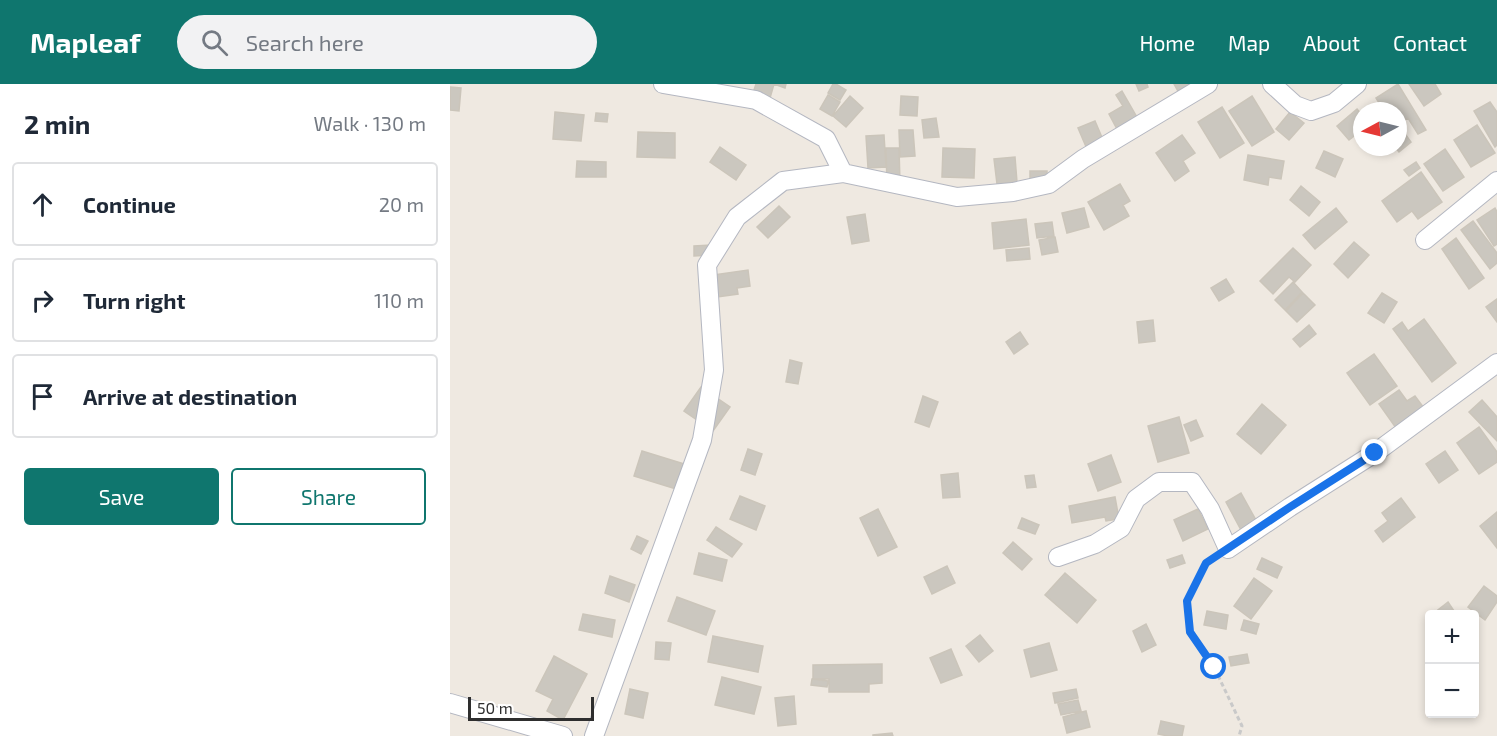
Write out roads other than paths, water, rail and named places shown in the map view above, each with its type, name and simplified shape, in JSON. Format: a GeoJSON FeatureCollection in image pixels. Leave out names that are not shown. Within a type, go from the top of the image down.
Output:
{"type":"FeatureCollection","features":[{"type":"Feature","properties":{"kind":"street"},"geometry":{"type":"LineString","coordinates":[[663,84],[756,100],[826,139],[843,173]]}},
{"type":"Feature","properties":{"kind":"street"},"geometry":{"type":"LineString","coordinates":[[594,736],[702,440],[714,370],[706,265],[737,218],[783,181],[843,173],[957,197],[1013,192],[1049,184],[1083,159],[1208,84]]}},
{"type":"Feature","properties":{"kind":"street"},"geometry":{"type":"LineString","coordinates":[[1272,84],[1295,105],[1311,111],[1334,103],[1358,84]]}},
{"type":"Feature","properties":{"kind":"street"},"geometry":{"type":"LineString","coordinates":[[1425,240],[1497,181]]}},
{"type":"Feature","properties":{"kind":"street"},"geometry":{"type":"LineString","coordinates":[[1058,556],[1095,544],[1121,528],[1136,500],[1159,482],[1192,482],[1210,509],[1228,549],[1375,453],[1497,363]]}},
{"type":"Feature","properties":{"kind":"street"},"geometry":{"type":"LineString","coordinates":[[450,703],[563,736]]}}]}
